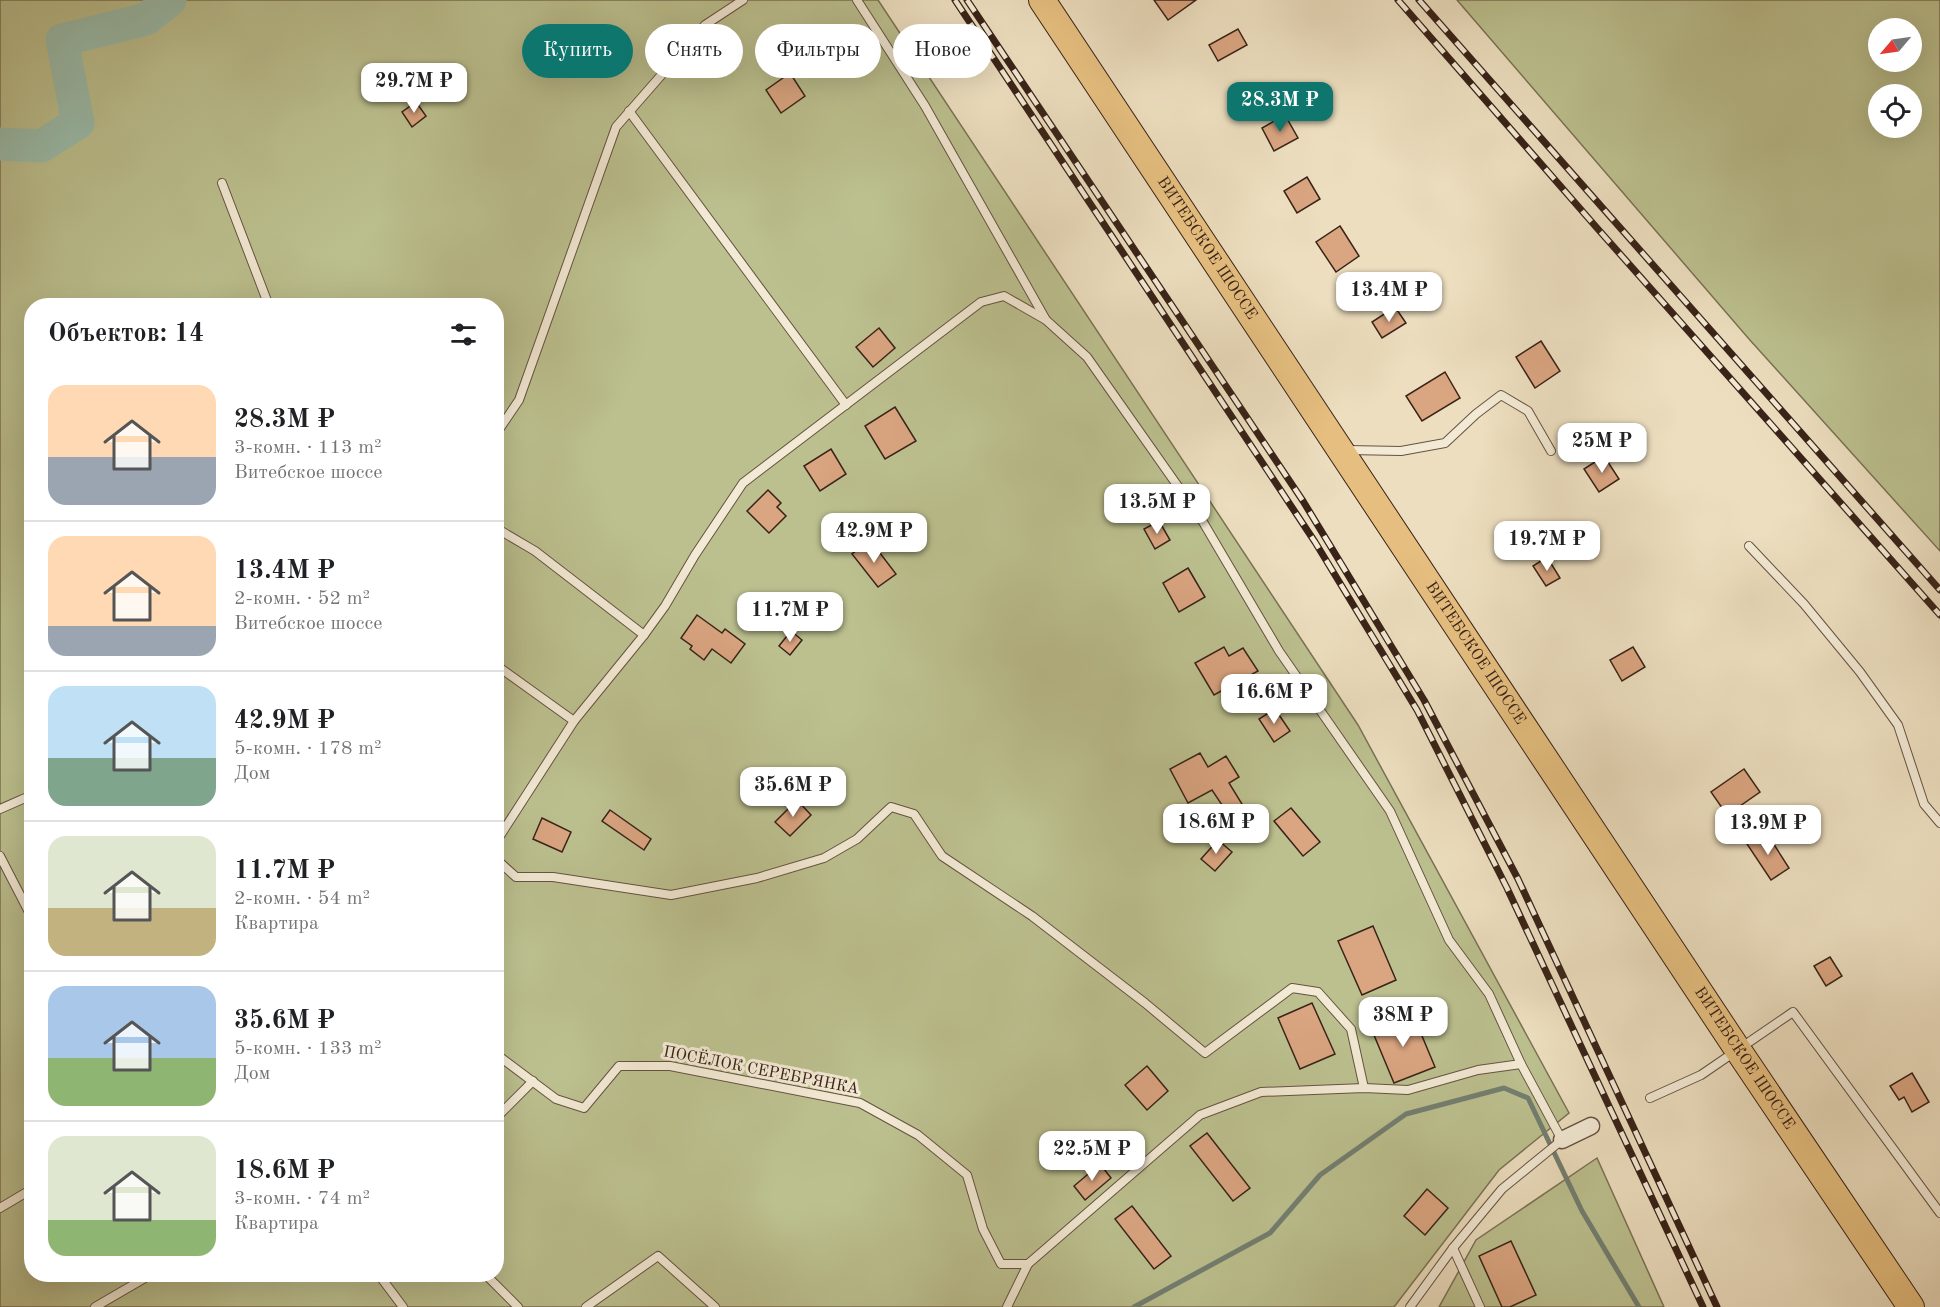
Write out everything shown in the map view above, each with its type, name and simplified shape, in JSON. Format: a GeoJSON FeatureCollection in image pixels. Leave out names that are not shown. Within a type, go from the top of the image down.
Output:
{"type":"FeatureCollection","features":[{"type":"Feature","properties":{"kind":"main road","name":"ВИТЕБСКОЕ ШОССЕ"},"geometry":{"type":"LineString","coordinates":[[1042,0],[1911,1307]]}},
{"type":"Feature","properties":{"kind":"street"},"geometry":{"type":"LineString","coordinates":[[1562,1140],[1591,1126]]}},
{"type":"Feature","properties":{"kind":"lane"},"geometry":{"type":"LineString","coordinates":[[504,422],[519,400],[616,127],[705,26],[743,0]]}},
{"type":"Feature","properties":{"kind":"lane"},"geometry":{"type":"LineString","coordinates":[[857,0],[925,106],[1046,320]]}},
{"type":"Feature","properties":{"kind":"lane"},"geometry":{"type":"LineString","coordinates":[[629,111],[846,405]]}},
{"type":"Feature","properties":{"kind":"lane"},"geometry":{"type":"LineString","coordinates":[[222,183],[266,298]]}},
{"type":"Feature","properties":{"kind":"lane"},"geometry":{"type":"LineString","coordinates":[[504,830],[574,721],[665,606],[695,555],[743,483],[981,302],[1004,296],[1046,320],[1087,357],[1203,522],[1279,651],[1390,811],[1449,940],[1489,994],[1521,1064],[1562,1140],[1502,1189],[1453,1248],[1410,1307]]}},
{"type":"Feature","properties":{"kind":"lane"},"geometry":{"type":"LineString","coordinates":[[1341,450],[1401,452],[1445,443],[1476,414],[1502,395],[1528,411],[1551,451]]}},
{"type":"Feature","properties":{"kind":"lane"},"geometry":{"type":"LineString","coordinates":[[504,533],[535,551],[644,635]]}},
{"type":"Feature","properties":{"kind":"lane"},"geometry":{"type":"LineString","coordinates":[[1749,546],[1804,604],[1860,672],[1898,725],[1924,804],[1940,823]]}},
{"type":"Feature","properties":{"kind":"lane"},"geometry":{"type":"LineString","coordinates":[[504,671],[574,721]]}},
{"type":"Feature","properties":{"kind":"lane"},"geometry":{"type":"LineString","coordinates":[[0,808],[24,798]]}},
{"type":"Feature","properties":{"kind":"lane"},"geometry":{"type":"LineString","coordinates":[[504,867],[516,877],[553,877],[670,895],[758,878],[824,858],[858,838],[891,807],[914,814],[942,856],[1032,916],[1205,1053],[1292,988],[1318,992],[1351,1029],[1364,1088]]}},
{"type":"Feature","properties":{"kind":"lane"},"geometry":{"type":"LineString","coordinates":[[0,856],[24,902]]}},
{"type":"Feature","properties":{"kind":"lane"},"geometry":{"type":"LineString","coordinates":[[1650,1098],[1701,1075],[1793,1012],[1940,1213]]}},
{"type":"Feature","properties":{"kind":"lane","name":"ПОСЁЛОК СЕРЕБРЯНКА"},"geometry":{"type":"LineString","coordinates":[[504,1060],[556,1099],[584,1108],[619,1066],[670,1066],[861,1103],[918,1135],[967,1175],[983,1229],[1001,1264],[1028,1264]]}},
{"type":"Feature","properties":{"kind":"lane"},"geometry":{"type":"LineString","coordinates":[[1007,1307],[1028,1264],[1200,1115],[1261,1092],[1364,1088],[1408,1090],[1478,1070],[1521,1064]]}},
{"type":"Feature","properties":{"kind":"lane"},"geometry":{"type":"LineString","coordinates":[[504,1110],[532,1081]]}},
{"type":"Feature","properties":{"kind":"lane"},"geometry":{"type":"LineString","coordinates":[[0,1208],[24,1194]]}},
{"type":"Feature","properties":{"kind":"lane"},"geometry":{"type":"LineString","coordinates":[[1453,1248],[1480,1307]]}},
{"type":"Feature","properties":{"kind":"lane"},"geometry":{"type":"LineString","coordinates":[[586,1307],[658,1256],[715,1307]]}},
{"type":"Feature","properties":{"kind":"lane"},"geometry":{"type":"LineString","coordinates":[[95,1307],[138,1282]]}},
{"type":"Feature","properties":{"kind":"lane"},"geometry":{"type":"LineString","coordinates":[[384,1282],[403,1307]]}},
{"type":"Feature","properties":{"kind":"lane"},"geometry":{"type":"LineString","coordinates":[[493,1282],[518,1307]]}},
{"type":"Feature","properties":{"kind":"green space"},"geometry":{"type":"Polygon","coordinates":[[[0,0],[878,0],[894,24],[893,78],[930,78],[1358,725],[1569,1113],[1499,1170],[1394,1307],[0,1307],[0,0]]]}},
{"type":"Feature","properties":{"kind":"green space"},"geometry":{"type":"Polygon","coordinates":[[[1457,0],[1940,0],[1940,551],[1749,339],[1457,0]]]}},
{"type":"Feature","properties":{"kind":"green space"},"geometry":{"type":"Polygon","coordinates":[[[1597,1158],[1664,1307],[1439,1307],[1476,1240],[1597,1158]]]}},
{"type":"Feature","properties":{"kind":"building"},"geometry":{"type":"Polygon","coordinates":[[[1154,0],[1196,0],[1168,20],[1154,0]]]}},
{"type":"Feature","properties":{"kind":"building"},"geometry":{"type":"Polygon","coordinates":[[[1238,29],[1247,45],[1218,61],[1209,45],[1238,29]]]}},
{"type":"Feature","properties":{"kind":"building"},"geometry":{"type":"Polygon","coordinates":[[[783,78],[793,78],[805,96],[781,113],[766,90],[783,78]]]}},
{"type":"Feature","properties":{"kind":"building"},"geometry":{"type":"Polygon","coordinates":[[[416,102],[426,116],[412,127],[402,112],[416,102]]]}},
{"type":"Feature","properties":{"kind":"building"},"geometry":{"type":"Polygon","coordinates":[[[1285,115],[1298,138],[1274,151],[1262,128],[1285,115]]]}},
{"type":"Feature","properties":{"kind":"building"},"geometry":{"type":"Polygon","coordinates":[[[1307,177],[1320,199],[1297,213],[1284,191],[1307,177]]]}},
{"type":"Feature","properties":{"kind":"building"},"geometry":{"type":"Polygon","coordinates":[[[1340,226],[1359,256],[1336,272],[1316,242],[1340,226]]]}},
{"type":"Feature","properties":{"kind":"building"},"geometry":{"type":"Polygon","coordinates":[[[1395,307],[1406,323],[1382,338],[1372,322],[1395,307]]]}},
{"type":"Feature","properties":{"kind":"building"},"geometry":{"type":"Polygon","coordinates":[[[879,328],[895,348],[873,367],[856,347],[879,328]]]}},
{"type":"Feature","properties":{"kind":"building"},"geometry":{"type":"Polygon","coordinates":[[[1541,341],[1560,371],[1535,388],[1516,357],[1541,341]]]}},
{"type":"Feature","properties":{"kind":"building"},"geometry":{"type":"Polygon","coordinates":[[[1445,372],[1460,398],[1422,421],[1406,396],[1445,372]]]}},
{"type":"Feature","properties":{"kind":"building"},"geometry":{"type":"Polygon","coordinates":[[[895,407],[916,441],[885,459],[865,426],[895,407]]]}},
{"type":"Feature","properties":{"kind":"building"},"geometry":{"type":"Polygon","coordinates":[[[831,449],[846,474],[820,491],[804,466],[831,449]]]}},
{"type":"Feature","properties":{"kind":"building"},"geometry":{"type":"Polygon","coordinates":[[[1604,456],[1619,479],[1599,492],[1584,469],[1604,456]]]}},
{"type":"Feature","properties":{"kind":"building"},"geometry":{"type":"Polygon","coordinates":[[[768,490],[781,503],[777,507],[786,516],[769,533],[747,511],[768,490]]]}},
{"type":"Feature","properties":{"kind":"building"},"geometry":{"type":"Polygon","coordinates":[[[1159,521],[1170,540],[1155,549],[1144,529],[1159,521]]]}},
{"type":"Feature","properties":{"kind":"building"},"geometry":{"type":"Polygon","coordinates":[[[870,540],[896,574],[878,587],[852,554],[870,540]]]}},
{"type":"Feature","properties":{"kind":"building"},"geometry":{"type":"Polygon","coordinates":[[[1547,557],[1560,578],[1546,586],[1533,566],[1547,557]]]}},
{"type":"Feature","properties":{"kind":"building"},"geometry":{"type":"Polygon","coordinates":[[[1188,568],[1205,597],[1179,612],[1163,583],[1188,568]]]}},
{"type":"Feature","properties":{"kind":"building"},"geometry":{"type":"Polygon","coordinates":[[[697,615],[722,633],[725,629],[745,644],[731,663],[712,649],[704,660],[690,649],[692,646],[681,638],[697,615]]]}},
{"type":"Feature","properties":{"kind":"building"},"geometry":{"type":"Polygon","coordinates":[[[791,631],[802,640],[790,655],[779,646],[791,631]]]}},
{"type":"Feature","properties":{"kind":"building"},"geometry":{"type":"Polygon","coordinates":[[[1224,647],[1229,656],[1243,648],[1258,671],[1214,695],[1195,663],[1224,647]]]}},
{"type":"Feature","properties":{"kind":"building"},"geometry":{"type":"Polygon","coordinates":[[[1633,647],[1645,667],[1622,681],[1610,660],[1633,647]]]}},
{"type":"Feature","properties":{"kind":"building"},"geometry":{"type":"Polygon","coordinates":[[[1275,709],[1290,731],[1274,742],[1259,719],[1275,709]]]}},
{"type":"Feature","properties":{"kind":"building"},"geometry":{"type":"Polygon","coordinates":[[[1200,753],[1208,767],[1226,756],[1239,777],[1229,783],[1250,817],[1236,826],[1212,790],[1188,803],[1170,769],[1200,753]]]}},
{"type":"Feature","properties":{"kind":"building"},"geometry":{"type":"Polygon","coordinates":[[[1744,769],[1760,792],[1727,815],[1711,792],[1744,769]]]}},
{"type":"Feature","properties":{"kind":"building"},"geometry":{"type":"Polygon","coordinates":[[[797,800],[811,815],[790,836],[775,822],[797,800]]]}},
{"type":"Feature","properties":{"kind":"building"},"geometry":{"type":"Polygon","coordinates":[[[1291,808],[1320,842],[1303,856],[1274,821],[1291,808]]]}},
{"type":"Feature","properties":{"kind":"building"},"geometry":{"type":"Polygon","coordinates":[[[610,810],[651,839],[644,850],[602,821],[610,810]]]}},
{"type":"Feature","properties":{"kind":"building"},"geometry":{"type":"Polygon","coordinates":[[[542,818],[571,832],[562,852],[533,839],[542,818]]]}},
{"type":"Feature","properties":{"kind":"building"},"geometry":{"type":"Polygon","coordinates":[[[1766,832],[1789,868],[1771,880],[1747,844],[1766,832]]]}},
{"type":"Feature","properties":{"kind":"building"},"geometry":{"type":"Polygon","coordinates":[[[1218,840],[1232,852],[1215,871],[1201,859],[1218,840]]]}},
{"type":"Feature","properties":{"kind":"building"},"geometry":{"type":"Polygon","coordinates":[[[1373,926],[1396,980],[1362,995],[1338,941],[1373,926]]]}},
{"type":"Feature","properties":{"kind":"building"},"geometry":{"type":"Polygon","coordinates":[[[1830,957],[1842,976],[1826,986],[1814,966],[1830,957]]]}},
{"type":"Feature","properties":{"kind":"building"},"geometry":{"type":"Polygon","coordinates":[[[1312,1003],[1335,1054],[1300,1069],[1278,1018],[1312,1003]]]}},
{"type":"Feature","properties":{"kind":"building"},"geometry":{"type":"Polygon","coordinates":[[[1412,1012],[1435,1067],[1394,1083],[1371,1028],[1412,1012]]]}},
{"type":"Feature","properties":{"kind":"building"},"geometry":{"type":"Polygon","coordinates":[[[1147,1066],[1168,1091],[1147,1110],[1125,1085],[1147,1066]]]}},
{"type":"Feature","properties":{"kind":"building"},"geometry":{"type":"Polygon","coordinates":[[[1912,1073],[1929,1102],[1912,1112],[1904,1097],[1899,1100],[1890,1086],[1912,1073]]]}},
{"type":"Feature","properties":{"kind":"building"},"geometry":{"type":"Polygon","coordinates":[[[1207,1133],[1250,1188],[1233,1201],[1190,1146],[1207,1133]]]}},
{"type":"Feature","properties":{"kind":"building"},"geometry":{"type":"Polygon","coordinates":[[[1100,1164],[1111,1178],[1085,1200],[1074,1186],[1100,1164]]]}},
{"type":"Feature","properties":{"kind":"building"},"geometry":{"type":"Polygon","coordinates":[[[1427,1189],[1448,1208],[1425,1235],[1404,1216],[1427,1189]]]}},
{"type":"Feature","properties":{"kind":"building"},"geometry":{"type":"Polygon","coordinates":[[[1132,1206],[1171,1256],[1154,1269],[1115,1219],[1132,1206]]]}},
{"type":"Feature","properties":{"kind":"building"},"geometry":{"type":"Polygon","coordinates":[[[1511,1241],[1536,1295],[1510,1307],[1502,1307],[1479,1256],[1511,1241]]]}},
{"type":"Feature","properties":{"kind":"waterway"},"geometry":{"type":"LineString","coordinates":[[0,144],[41,146],[78,123],[62,40],[146,19],[170,0]]}},
{"type":"Feature","properties":{"kind":"waterway"},"geometry":{"type":"LineString","coordinates":[[1134,1307],[1270,1233],[1320,1175],[1406,1114],[1504,1088],[1528,1098],[1582,1211],[1639,1307]]}},
{"type":"Feature","properties":{"kind":"railway"},"geometry":{"type":"LineString","coordinates":[[955,0],[1315,542],[1417,710],[1507,888],[1703,1307]]}},
{"type":"Feature","properties":{"kind":"railway"},"geometry":{"type":"LineString","coordinates":[[967,0],[1303,501],[1424,700],[1518,879],[1717,1307]]}},
{"type":"Feature","properties":{"kind":"railway"},"geometry":{"type":"LineString","coordinates":[[1398,0],[1940,615]]}},
{"type":"Feature","properties":{"kind":"railway"},"geometry":{"type":"LineString","coordinates":[[1419,0],[1940,590]]}}]}
